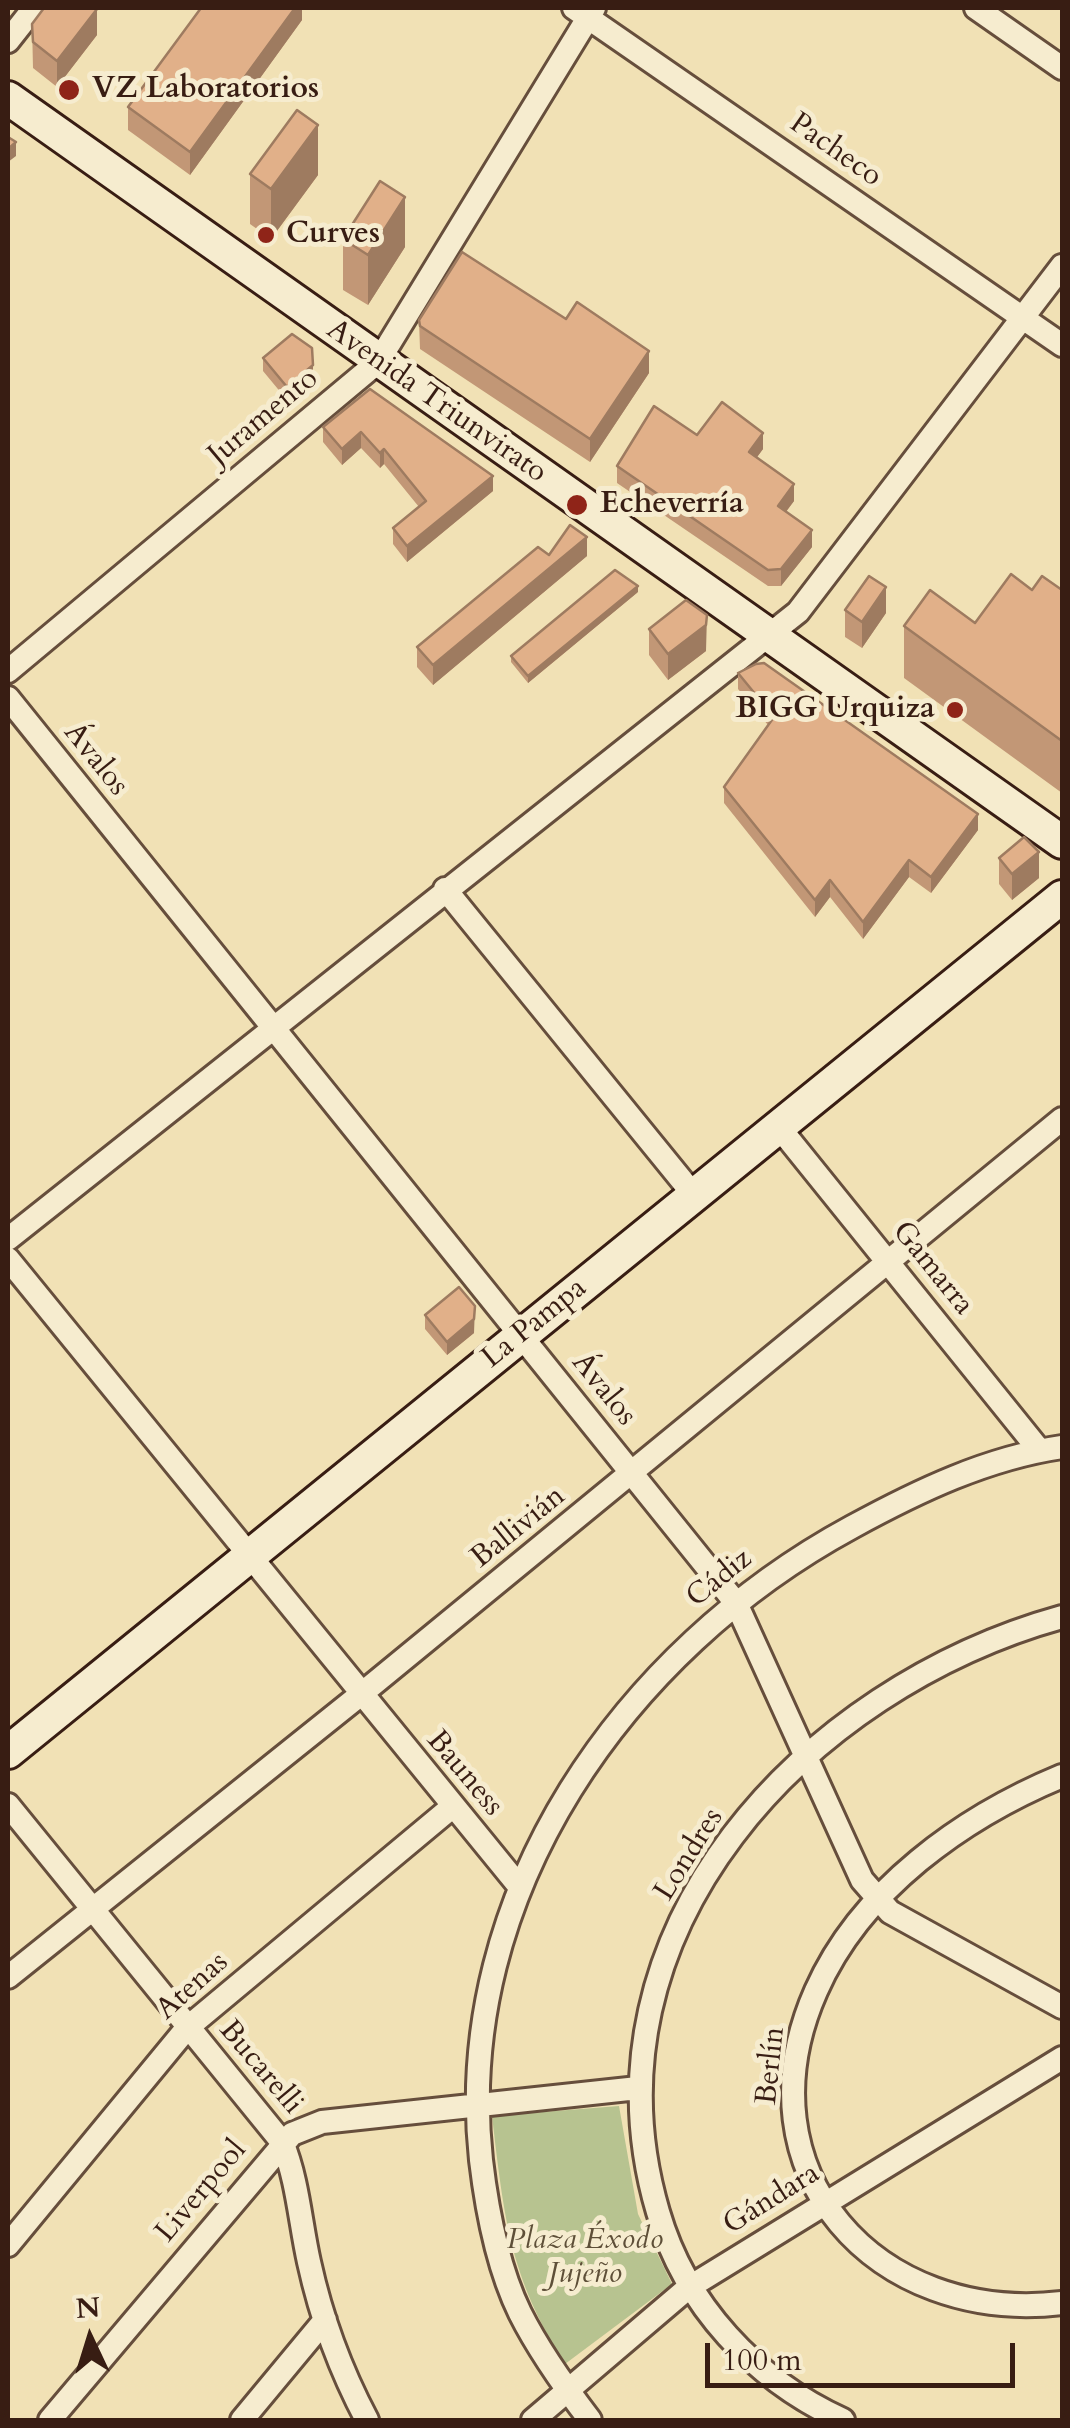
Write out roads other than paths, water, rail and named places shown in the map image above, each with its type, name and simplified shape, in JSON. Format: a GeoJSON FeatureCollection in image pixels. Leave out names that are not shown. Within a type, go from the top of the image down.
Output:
{"type":"FeatureCollection","features":[{"type":"Feature","properties":{"kind":"street"},"geometry":{"type":"LineString","coordinates":[[8,41],[34,8]]}},
{"type":"Feature","properties":{"kind":"street"},"geometry":{"type":"LineString","coordinates":[[976,8],[1062,68]]}},
{"type":"Feature","properties":{"kind":"street","name":"Pacheco"},"geometry":{"type":"LineString","coordinates":[[585,11],[1062,345]]}},
{"type":"Feature","properties":{"kind":"street","name":"Juramento"},"geometry":{"type":"LineString","coordinates":[[8,671],[378,362],[585,11]]}},
{"type":"Feature","properties":{"kind":"street","name":"Avenida Triunvirato"},"geometry":{"type":"LineString","coordinates":[[8,98],[1062,842]]}},
{"type":"Feature","properties":{"kind":"street"},"geometry":{"type":"LineString","coordinates":[[8,1238],[798,612],[1062,266]]}},
{"type":"Feature","properties":{"kind":"street","name":"Ávalos"},"geometry":{"type":"LineString","coordinates":[[8,698],[736,1603],[862,1880],[878,1901],[890,1912],[1062,2007]]}},
{"type":"Feature","properties":{"kind":"street"},"geometry":{"type":"LineString","coordinates":[[445,889],[693,1194]]}},
{"type":"Feature","properties":{"kind":"street","name":"La Pampa"},"geometry":{"type":"LineString","coordinates":[[8,1752],[1062,897]]}},
{"type":"Feature","properties":{"kind":"street","name":"Ballivián"},"geometry":{"type":"LineString","coordinates":[[8,1977],[360,1696],[1062,1119]]}},
{"type":"Feature","properties":{"kind":"street","name":"Gamarra"},"geometry":{"type":"LineString","coordinates":[[778,1126],[887,1261],[1051,1449]]}},
{"type":"Feature","properties":{"kind":"street","name":"Bauness"},"geometry":{"type":"LineString","coordinates":[[8,1260],[360,1696],[519,1886]]}},
{"type":"Feature","properties":{"kind":"street","name":"Cádiz"},"geometry":{"type":"LineString","coordinates":[[519,1886],[546,1829],[600,1744],[702,1632],[736,1603],[825,1541],[922,1490],[1051,1449]]}},
{"type":"Feature","properties":{"kind":"street","name":"Londres"},"geometry":{"type":"LineString","coordinates":[[688,2288],[650,2188],[638,2088],[654,1987],[684,1918],[734,1835],[804,1755],[866,1706],[914,1677],[990,1639],[1062,1617]]}},
{"type":"Feature","properties":{"kind":"street","name":"Berlín"},"geometry":{"type":"LineString","coordinates":[[1062,1776],[966,1826],[878,1901],[832,1960],[816,1992],[797,2063],[798,2136],[822,2204],[842,2231],[870,2256],[933,2289],[1002,2305],[1062,2303]]}},
{"type":"Feature","properties":{"kind":"street","name":"Bucarelli"},"geometry":{"type":"LineString","coordinates":[[8,1806],[282,2142],[294,2177],[308,2260],[325,2320],[348,2385],[367,2420]]}},
{"type":"Feature","properties":{"kind":"street","name":"Atenas"},"geometry":{"type":"LineString","coordinates":[[8,2245],[188,2028],[452,1807]]}},
{"type":"Feature","properties":{"kind":"street"},"geometry":{"type":"LineString","coordinates":[[519,1886],[483,2016],[477,2105],[486,2197],[498,2252],[519,2311],[590,2420]]}},
{"type":"Feature","properties":{"kind":"street","name":"Gándara"},"geometry":{"type":"LineString","coordinates":[[532,2420],[688,2288],[1062,2058]]}},
{"type":"Feature","properties":{"kind":"street","name":"Liverpool"},"geometry":{"type":"LineString","coordinates":[[50,2420],[282,2142],[322,2122],[638,2088]]}},
{"type":"Feature","properties":{"kind":"street"},"geometry":{"type":"LineString","coordinates":[[688,2288],[754,2362],[792,2392],[843,2420]]}},
{"type":"Feature","properties":{"kind":"street"},"geometry":{"type":"LineString","coordinates":[[242,2420],[325,2320]]}},
{"type":"Feature","properties":{"kind":"place","name":"VZ Laboratorios"},"geometry":{"type":"Point","coordinates":[69,90]}},
{"type":"Feature","properties":{"kind":"place","name":"Curves"},"geometry":{"type":"Point","coordinates":[266,235]}},
{"type":"Feature","properties":{"kind":"place","name":"Echeverría"},"geometry":{"type":"Point","coordinates":[577,505]}},
{"type":"Feature","properties":{"kind":"place","name":"BIGG Urquiza"},"geometry":{"type":"Point","coordinates":[955,710]}},
{"type":"Feature","properties":{"kind":"park label","name":"Plaza Éxodo Jujeño"},"geometry":{"type":"Point","coordinates":[585,2258]}}]}
